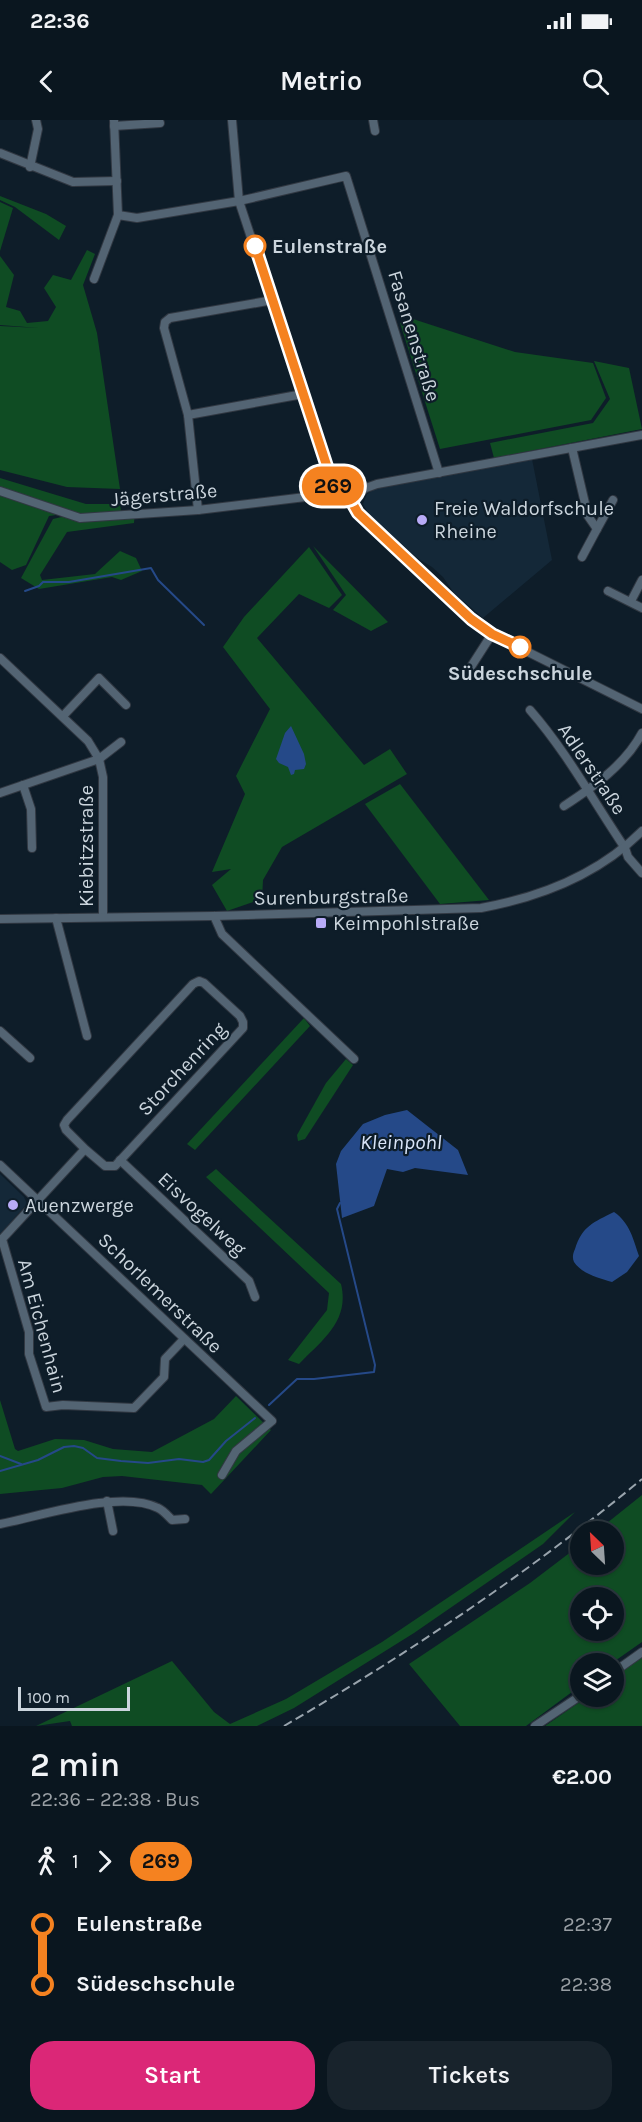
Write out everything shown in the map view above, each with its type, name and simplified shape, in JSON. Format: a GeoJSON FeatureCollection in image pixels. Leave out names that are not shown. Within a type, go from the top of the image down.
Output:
{"type":"FeatureCollection","features":[{"type":"Feature","properties":{"kind":"street"},"geometry":{"type":"LineString","coordinates":[[30,167],[38,129],[36,120]]}},
{"type":"Feature","properties":{"kind":"street"},"geometry":{"type":"LineString","coordinates":[[232,120],[239,201],[335,491],[350,499],[361,517],[454,604],[492,634],[642,709]]}},
{"type":"Feature","properties":{"kind":"street"},"geometry":{"type":"LineString","coordinates":[[373,120],[375,131]]}},
{"type":"Feature","properties":{"kind":"street"},"geometry":{"type":"LineString","coordinates":[[94,279],[118,215],[114,123],[160,123]]}},
{"type":"Feature","properties":{"kind":"street"},"geometry":{"type":"LineString","coordinates":[[0,153],[30,167],[74,182],[117,181]]}},
{"type":"Feature","properties":{"kind":"street","name":"Fasanenstraße"},"geometry":{"type":"LineString","coordinates":[[239,201],[346,176],[440,472]]}},
{"type":"Feature","properties":{"kind":"street"},"geometry":{"type":"LineString","coordinates":[[118,215],[137,219],[239,201]]}},
{"type":"Feature","properties":{"kind":"street"},"geometry":{"type":"LineString","coordinates":[[198,510],[188,415],[164,328],[165,322],[170,318],[273,300]]}},
{"type":"Feature","properties":{"kind":"street"},"geometry":{"type":"LineString","coordinates":[[188,415],[303,394]]}},
{"type":"Feature","properties":{"kind":"street"},"geometry":{"type":"LineString","coordinates":[[350,499],[366,488],[377,484],[642,435]]}},
{"type":"Feature","properties":{"kind":"street"},"geometry":{"type":"LineString","coordinates":[[572,448],[588,516],[597,529]]}},
{"type":"Feature","properties":{"kind":"street","name":"Jägerstraße"},"geometry":{"type":"LineString","coordinates":[[0,491],[80,518],[198,510],[330,494],[335,491]]}},
{"type":"Feature","properties":{"kind":"street"},"geometry":{"type":"LineString","coordinates":[[582,557],[613,500]]}},
{"type":"Feature","properties":{"kind":"street"},"geometry":{"type":"LineString","coordinates":[[631,601],[642,580]]}},
{"type":"Feature","properties":{"kind":"street"},"geometry":{"type":"LineString","coordinates":[[608,591],[642,608]]}},
{"type":"Feature","properties":{"kind":"street"},"geometry":{"type":"LineString","coordinates":[[465,676],[492,634]]}},
{"type":"Feature","properties":{"kind":"street","name":"Kiebitzstraße"},"geometry":{"type":"LineString","coordinates":[[0,658],[88,741],[99,759],[103,777],[103,917]]}},
{"type":"Feature","properties":{"kind":"street"},"geometry":{"type":"LineString","coordinates":[[63,716],[99,678],[126,705]]}},
{"type":"Feature","properties":{"kind":"street","name":"Adlerstraße"},"geometry":{"type":"LineString","coordinates":[[530,710],[588,791],[628,856],[642,873]]}},
{"type":"Feature","properties":{"kind":"street"},"geometry":{"type":"LineString","coordinates":[[564,806],[588,791],[616,767],[642,733]]}},
{"type":"Feature","properties":{"kind":"street"},"geometry":{"type":"LineString","coordinates":[[0,793],[99,759],[121,742]]}},
{"type":"Feature","properties":{"kind":"street"},"geometry":{"type":"LineString","coordinates":[[23,785],[31,809],[32,849]]}},
{"type":"Feature","properties":{"kind":"street","name":"Surenburgstraße"},"geometry":{"type":"LineString","coordinates":[[0,919],[214,916],[481,908],[523,899],[553,889],[584,874],[625,848],[642,831]]}},
{"type":"Feature","properties":{"kind":"street"},"geometry":{"type":"LineString","coordinates":[[214,916],[222,934],[354,1059]]}},
{"type":"Feature","properties":{"kind":"street"},"geometry":{"type":"LineString","coordinates":[[56,918],[87,1036]]}},
{"type":"Feature","properties":{"kind":"street","name":"Storchenring"},"geometry":{"type":"LineString","coordinates":[[199,981],[204,983],[240,1017],[243,1028],[115,1166],[105,1166],[85,1149],[66,1130],[64,1125],[67,1120],[193,984],[199,981]]}},
{"type":"Feature","properties":{"kind":"street"},"geometry":{"type":"LineString","coordinates":[[0,1031],[30,1058]]}},
{"type":"Feature","properties":{"kind":"street"},"geometry":{"type":"LineString","coordinates":[[38,1200],[85,1149]]}},
{"type":"Feature","properties":{"kind":"street","name":"Eisvogelweg"},"geometry":{"type":"LineString","coordinates":[[120,1160],[249,1281],[255,1297]]}},
{"type":"Feature","properties":{"kind":"street","name":"Schorlemerstraße"},"geometry":{"type":"LineString","coordinates":[[0,1165],[272,1421],[236,1450],[222,1475]]}},
{"type":"Feature","properties":{"kind":"street","name":"Am Eichenhain"},"geometry":{"type":"LineString","coordinates":[[38,1200],[2,1239],[29,1332],[29,1354],[46,1407],[63,1405],[134,1408],[164,1377],[165,1359],[184,1339]]}},
{"type":"Feature","properties":{"kind":"street"},"geometry":{"type":"LineString","coordinates":[[107,1501],[113,1531]]}},
{"type":"Feature","properties":{"kind":"street"},"geometry":{"type":"LineString","coordinates":[[0,1524],[107,1501],[135,1501],[159,1508],[172,1520],[185,1519]]}},
{"type":"Feature","properties":{"kind":"street"},"geometry":{"type":"LineString","coordinates":[[624,1665],[642,1652]]}},
{"type":"Feature","properties":{"kind":"street"},"geometry":{"type":"LineString","coordinates":[[535,1726],[570,1703]]}},
{"type":"Feature","properties":{"kind":"shaded area","name":"Südeschschule"},"geometry":{"type":"Polygon","coordinates":[[[532,459],[552,560],[483,618],[454,593],[443,577],[417,558],[368,513],[363,504],[367,494],[375,489],[532,459]]]}},
{"type":"Feature","properties":{"kind":"shaded area","name":"Auenzwerge"},"geometry":{"type":"Polygon","coordinates":[[[0,1174],[24,1197],[27,1204],[0,1234],[0,1174]]]}},
{"type":"Feature","properties":{"kind":"green space"},"geometry":{"type":"Polygon","coordinates":[[[0,196],[46,214],[66,226],[59,240],[15,207],[0,200],[0,196]]]}},
{"type":"Feature","properties":{"kind":"green space"},"geometry":{"type":"Polygon","coordinates":[[[0,202],[13,208],[0,251],[0,202]]]}},
{"type":"Feature","properties":{"kind":"green space"},"geometry":{"type":"Polygon","coordinates":[[[87,250],[95,254],[83,285],[97,333],[120,489],[67,487],[0,470],[0,326],[39,328],[0,325],[0,256],[14,275],[6,307],[20,311],[27,323],[48,321],[56,307],[44,288],[53,275],[71,280],[87,250]]]}},
{"type":"Feature","properties":{"kind":"green space"},"geometry":{"type":"Polygon","coordinates":[[[413,319],[515,352],[593,363],[606,398],[591,420],[440,449],[400,323],[413,319]]]}},
{"type":"Feature","properties":{"kind":"green space"},"geometry":{"type":"Polygon","coordinates":[[[594,361],[629,368],[642,429],[494,458],[490,443],[593,423],[610,399],[594,361]]]}},
{"type":"Feature","properties":{"kind":"green space"},"geometry":{"type":"Polygon","coordinates":[[[0,478],[86,504],[120,504],[121,511],[135,510],[134,523],[67,532],[40,575],[42,580],[95,574],[120,551],[136,558],[142,571],[121,580],[112,577],[39,589],[21,578],[53,519],[78,513],[0,487],[0,478]]]}},
{"type":"Feature","properties":{"kind":"green space"},"geometry":{"type":"Polygon","coordinates":[[[0,493],[71,513],[49,516],[26,565],[12,570],[0,562],[0,493]]]}},
{"type":"Feature","properties":{"kind":"green space"},"geometry":{"type":"Polygon","coordinates":[[[313,546],[388,622],[371,631],[333,610],[346,595],[313,546]]]}},
{"type":"Feature","properties":{"kind":"green space"},"geometry":{"type":"Polygon","coordinates":[[[309,547],[342,595],[329,608],[299,594],[257,638],[364,765],[390,749],[407,774],[282,847],[263,880],[262,899],[227,911],[212,885],[231,869],[212,872],[245,794],[236,776],[270,709],[223,647],[244,617],[309,547]]]}},
{"type":"Feature","properties":{"kind":"green space"},"geometry":{"type":"Polygon","coordinates":[[[400,784],[489,900],[440,904],[365,804],[400,784]]]}},
{"type":"Feature","properties":{"kind":"green space"},"geometry":{"type":"Polygon","coordinates":[[[304,1018],[310,1026],[195,1150],[187,1144],[304,1018]]]}},
{"type":"Feature","properties":{"kind":"green space"},"geometry":{"type":"Polygon","coordinates":[[[346,1059],[353,1065],[305,1139],[298,1141],[297,1135],[326,1083],[346,1059]]]}},
{"type":"Feature","properties":{"kind":"green space"},"geometry":{"type":"Polygon","coordinates":[[[216,1169],[341,1284],[343,1297],[338,1319],[325,1338],[299,1364],[288,1360],[327,1310],[329,1293],[206,1177],[216,1169]]]}},
{"type":"Feature","properties":{"kind":"green space"},"geometry":{"type":"Polygon","coordinates":[[[236,1396],[271,1430],[211,1494],[202,1485],[122,1476],[103,1477],[62,1488],[0,1494],[0,1400],[15,1449],[18,1451],[55,1439],[84,1440],[113,1449],[152,1452],[214,1419],[236,1396]]]}},
{"type":"Feature","properties":{"kind":"green space"},"geometry":{"type":"Polygon","coordinates":[[[642,1495],[642,1642],[624,1655],[570,1653],[570,1693],[526,1726],[460,1726],[409,1664],[530,1583],[570,1553],[570,1575],[624,1575],[624,1521],[610,1521],[642,1495]]]}},
{"type":"Feature","properties":{"kind":"green space"},"geometry":{"type":"Polygon","coordinates":[[[575,1512],[543,1544],[414,1633],[294,1708],[257,1726],[72,1726],[70,1721],[36,1726],[172,1661],[214,1712],[230,1724],[286,1699],[382,1642],[575,1512]]]}},
{"type":"Feature","properties":{"kind":"green space"},"geometry":{"type":"Polygon","coordinates":[[[642,1657],[642,1726],[545,1726],[573,1707],[624,1707],[624,1670],[642,1657]]]}},
{"type":"Feature","properties":{"kind":"water"},"geometry":{"type":"Polygon","coordinates":[[[291,726],[304,754],[306,764],[304,769],[295,770],[291,775],[288,767],[276,759],[285,733],[291,726]]]}},
{"type":"Feature","properties":{"kind":"water","name":"Kleinpohl"},"geometry":{"type":"Polygon","coordinates":[[[407,1110],[458,1150],[468,1175],[415,1168],[403,1172],[387,1169],[374,1206],[342,1218],[336,1164],[341,1151],[363,1124],[385,1115],[407,1110]]]}},
{"type":"Feature","properties":{"kind":"water"},"geometry":{"type":"Polygon","coordinates":[[[614,1212],[627,1226],[639,1256],[627,1272],[612,1282],[581,1270],[573,1257],[578,1241],[585,1230],[614,1212]]]}},
{"type":"Feature","properties":{"kind":"waterway"},"geometry":{"type":"LineString","coordinates":[[25,591],[43,582],[69,582],[151,568],[158,580],[204,625]]}},
{"type":"Feature","properties":{"kind":"waterway"},"geometry":{"type":"LineString","coordinates":[[269,1405],[297,1379],[374,1372],[375,1365],[337,1209],[340,1203]]}},
{"type":"Feature","properties":{"kind":"waterway"},"geometry":{"type":"LineString","coordinates":[[0,1471],[38,1460],[64,1447],[74,1446],[83,1448],[97,1458],[121,1461],[148,1463],[179,1459],[203,1462],[209,1460],[226,1441],[255,1418]]}},
{"type":"Feature","properties":{"kind":"waterway"},"geometry":{"type":"LineString","coordinates":[[0,1456],[21,1464]]}},
{"type":"Feature","properties":{"kind":"railway"},"geometry":{"type":"LineString","coordinates":[[284,1726],[377,1670],[468,1610],[556,1547],[642,1479]]}},
{"type":"Feature","properties":{"kind":"bus line","name":"269"},"geometry":{"type":"LineString","coordinates":[[255,246],[335,491],[340,496],[350,499],[358,513],[471,619],[492,634],[520,647]]}},
{"type":"Feature","properties":{"kind":"place","name":"Eulenstraße"},"geometry":{"type":"Point","coordinates":[255,246]}},
{"type":"Feature","properties":{"kind":"place","name":"Freie Waldorfschule Rheine"},"geometry":{"type":"Point","coordinates":[422,520]}},
{"type":"Feature","properties":{"kind":"place","name":"Südeschschule"},"geometry":{"type":"Point","coordinates":[520,647]}},
{"type":"Feature","properties":{"kind":"place","name":"Keimpohlstraße"},"geometry":{"type":"Point","coordinates":[321,923]}},
{"type":"Feature","properties":{"kind":"place","name":"Auenzwerge"},"geometry":{"type":"Point","coordinates":[13,1205]}}]}
